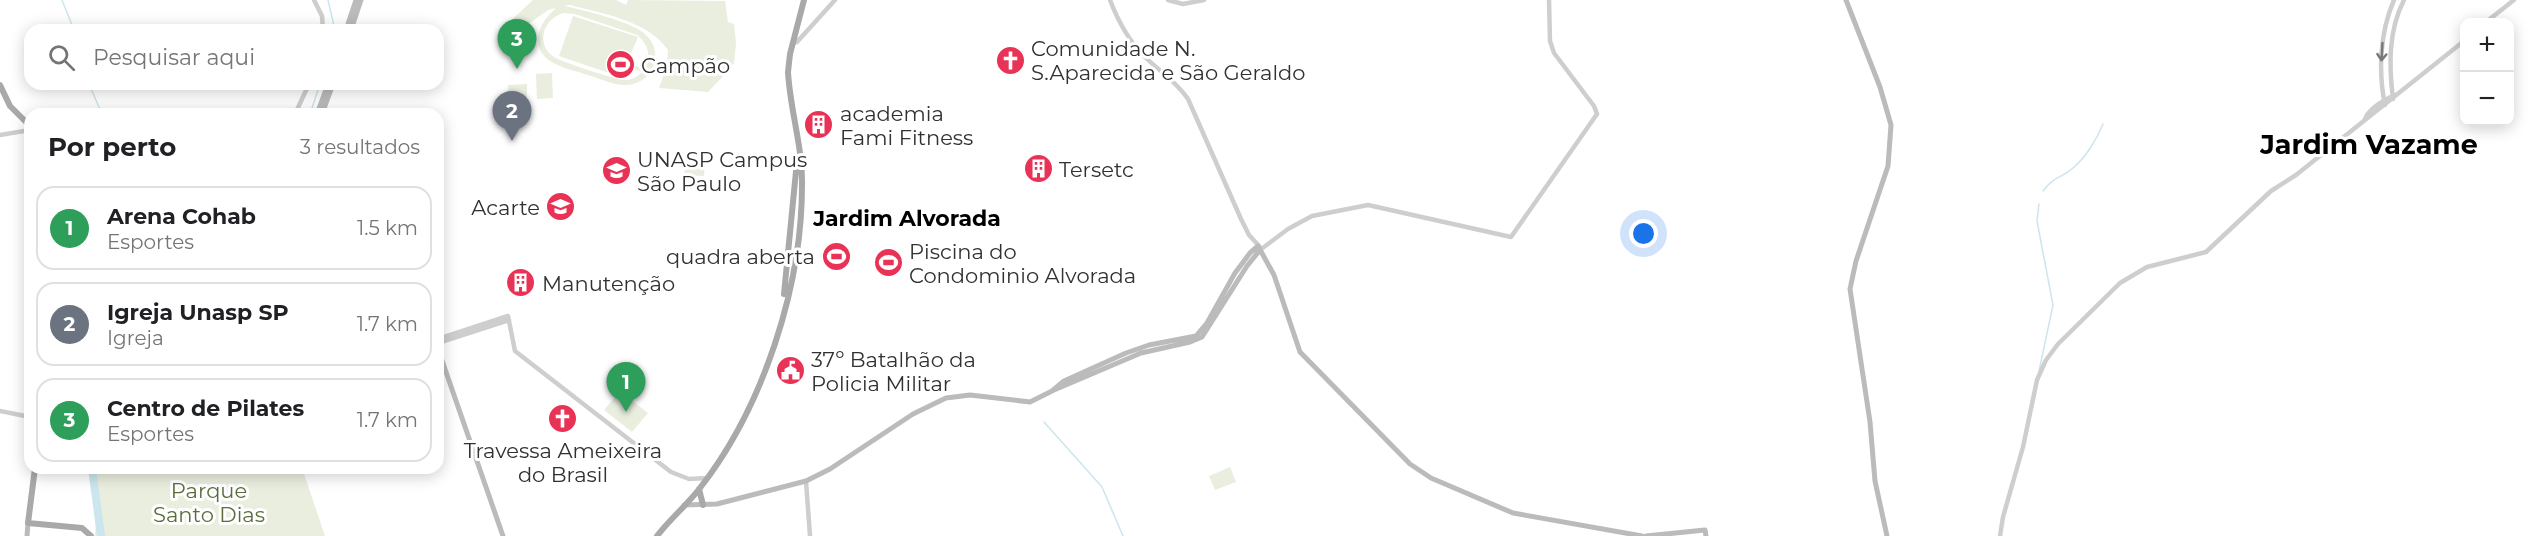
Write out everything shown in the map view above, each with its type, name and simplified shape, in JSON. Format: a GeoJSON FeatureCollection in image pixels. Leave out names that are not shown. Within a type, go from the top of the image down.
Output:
{"type":"FeatureCollection","features":[{"type":"Feature","properties":{"kind":"main road"},"geometry":{"type":"LineString","coordinates":[[348,24],[356,0]]}},
{"type":"Feature","properties":{"kind":"main road"},"geometry":{"type":"LineString","coordinates":[[353,24],[361,0]]}},
{"type":"Feature","properties":{"kind":"main road"},"geometry":{"type":"LineString","coordinates":[[657,536],[699,489],[733,437],[759,387],[774,347],[783,311],[798,148],[788,72],[792,43],[804,0]]}},
{"type":"Feature","properties":{"kind":"main road"},"geometry":{"type":"LineString","coordinates":[[1846,0],[1880,87],[1891,126],[1888,166],[1856,261],[1850,289],[1871,429],[1875,481],[1887,536]]}},
{"type":"Feature","properties":{"kind":"main road"},"geometry":{"type":"LineString","coordinates":[[0,85],[10,106],[24,121]]}},
{"type":"Feature","properties":{"kind":"main road"},"geometry":{"type":"LineString","coordinates":[[783,86],[790,93]]}},
{"type":"Feature","properties":{"kind":"main road"},"geometry":{"type":"LineString","coordinates":[[319,108],[326,90]]}},
{"type":"Feature","properties":{"kind":"main road"},"geometry":{"type":"LineString","coordinates":[[324,108],[331,90]]}},
{"type":"Feature","properties":{"kind":"main road"},"geometry":{"type":"LineString","coordinates":[[684,505],[703,505],[748,497],[806,481],[830,469],[913,414],[946,398],[970,395],[1026,403],[1037,400],[1064,381],[1126,353],[1149,345],[1190,338],[1199,333],[1207,323],[1235,273],[1250,252],[1259,248],[1274,275],[1300,352],[1410,464],[1431,478],[1513,513],[1644,536],[1705,533]]}},
{"type":"Feature","properties":{"kind":"main road"},"geometry":{"type":"LineString","coordinates":[[444,366],[503,536]]}},
{"type":"Feature","properties":{"kind":"main road"},"geometry":{"type":"LineString","coordinates":[[27,536],[34,474]]}},
{"type":"Feature","properties":{"kind":"main road"},"geometry":{"type":"LineString","coordinates":[[699,489],[703,505]]}},
{"type":"Feature","properties":{"kind":"main road"},"geometry":{"type":"LineString","coordinates":[[28,523],[82,528],[92,536]]}},
{"type":"Feature","properties":{"kind":"street"},"geometry":{"type":"LineString","coordinates":[[314,0],[321,11],[322,24]]}},
{"type":"Feature","properties":{"kind":"street"},"geometry":{"type":"LineString","coordinates":[[792,43],[797,42],[835,0]]}},
{"type":"Feature","properties":{"kind":"street"},"geometry":{"type":"LineString","coordinates":[[1110,0],[1133,43],[1146,58],[1176,83],[1188,99],[1240,219],[1259,248],[1312,216],[1368,205],[1511,237],[1596,116],[1594,106],[1554,52],[1550,34],[1549,0]]}},
{"type":"Feature","properties":{"kind":"street"},"geometry":{"type":"LineString","coordinates":[[1168,0],[1178,3],[1204,0]]}},
{"type":"Feature","properties":{"kind":"street"},"geometry":{"type":"LineString","coordinates":[[2385,103],[2382,50],[2388,17],[2394,0]]}},
{"type":"Feature","properties":{"kind":"street"},"geometry":{"type":"LineString","coordinates":[[2395,96],[2391,43],[2395,21],[2404,0]]}},
{"type":"Feature","properties":{"kind":"street"},"geometry":{"type":"LineString","coordinates":[[2491,18],[2514,0]]}},
{"type":"Feature","properties":{"kind":"street"},"geometry":{"type":"LineString","coordinates":[[2000,536],[2003,517],[2023,447],[2037,380],[2046,360],[2071,331],[2120,283],[2147,267],[2206,252],[2271,191],[2296,175],[2365,119],[2367,114],[2395,96],[2460,43]]}},
{"type":"Feature","properties":{"kind":"street"},"geometry":{"type":"LineString","coordinates":[[298,108],[306,90]]}},
{"type":"Feature","properties":{"kind":"street"},"geometry":{"type":"LineString","coordinates":[[0,135],[24,129]]}},
{"type":"Feature","properties":{"kind":"street"},"geometry":{"type":"LineString","coordinates":[[444,339],[508,318],[513,348],[543,373],[671,472],[689,479],[707,478]]}},
{"type":"Feature","properties":{"kind":"street"},"geometry":{"type":"LineString","coordinates":[[0,411],[24,416]]}},
{"type":"Feature","properties":{"kind":"street"},"geometry":{"type":"LineString","coordinates":[[806,481],[810,536]]}},
{"type":"Feature","properties":{"kind":"green space"},"geometry":{"type":"Polygon","coordinates":[[[533,0],[616,0],[626,5],[628,0],[725,1],[728,22],[734,24],[736,43],[734,64],[727,66],[727,72],[708,92],[659,88],[667,66],[668,50],[659,40],[624,20],[570,5],[564,6],[630,25],[639,29],[650,39],[655,55],[653,67],[648,75],[633,84],[616,84],[559,66],[543,55],[539,48],[539,33],[545,20],[556,8],[548,10],[523,28],[504,27],[533,0]],[[563,13],[556,16],[546,26],[543,39],[548,52],[554,57],[620,79],[632,79],[642,72],[626,66],[621,77],[559,56],[573,16],[638,37],[627,63],[646,68],[648,50],[637,35],[575,14],[563,13]]]}},
{"type":"Feature","properties":{"kind":"green space"},"geometry":{"type":"Polygon","coordinates":[[[552,73],[553,98],[537,99],[536,74],[552,73]]]}},
{"type":"Feature","properties":{"kind":"green space"},"geometry":{"type":"Polygon","coordinates":[[[527,84],[527,99],[509,100],[508,85],[527,84]]]}},
{"type":"Feature","properties":{"kind":"green space"},"geometry":{"type":"Polygon","coordinates":[[[686,162],[705,164],[704,176],[684,175],[686,162]]]}},
{"type":"Feature","properties":{"kind":"green space"},"geometry":{"type":"Polygon","coordinates":[[[620,391],[648,413],[632,432],[604,410],[620,391]]]}},
{"type":"Feature","properties":{"kind":"green space"},"geometry":{"type":"Polygon","coordinates":[[[1230,467],[1236,482],[1215,490],[1209,476],[1230,467]]]}},
{"type":"Feature","properties":{"kind":"green space","name":"Parque Santo Dias"},"geometry":{"type":"Polygon","coordinates":[[[93,474],[304,474],[325,536],[95,536],[98,497],[93,474]]]}},
{"type":"Feature","properties":{"kind":"waterway"},"geometry":{"type":"LineString","coordinates":[[62,0],[72,24]]}},
{"type":"Feature","properties":{"kind":"waterway"},"geometry":{"type":"LineString","coordinates":[[328,0],[334,24]]}},
{"type":"Feature","properties":{"kind":"waterway"},"geometry":{"type":"LineString","coordinates":[[92,90],[99,108]]}},
{"type":"Feature","properties":{"kind":"waterway"},"geometry":{"type":"LineString","coordinates":[[312,108],[318,90]]}},
{"type":"Feature","properties":{"kind":"waterway"},"geometry":{"type":"LineString","coordinates":[[2043,191],[2051,182],[2078,164],[2094,142],[2103,124]]}},
{"type":"Feature","properties":{"kind":"waterway"},"geometry":{"type":"LineString","coordinates":[[2039,204],[2037,221],[2053,305],[2039,371]]}},
{"type":"Feature","properties":{"kind":"waterway"},"geometry":{"type":"LineString","coordinates":[[1044,422],[1102,487],[1123,536]]}},
{"type":"Feature","properties":{"kind":"waterway"},"geometry":{"type":"LineString","coordinates":[[93,474],[101,536]]}},
{"type":"Feature","properties":{"kind":"place","name":"Comunidade N. S.Aparecida e São Geraldo"},"geometry":{"type":"Point","coordinates":[1010,60]}},
{"type":"Feature","properties":{"kind":"place","name":"Campão"},"geometry":{"type":"Point","coordinates":[620,65]}},
{"type":"Feature","properties":{"kind":"place","name":"Centro de Pilates"},"geometry":{"type":"Point","coordinates":[517,69]}},
{"type":"Feature","properties":{"kind":"place","name":"academia Fami Fitness"},"geometry":{"type":"Point","coordinates":[819,125]}},
{"type":"Feature","properties":{"kind":"place","name":"Igreja Unasp SP"},"geometry":{"type":"Point","coordinates":[512,141]}},
{"type":"Feature","properties":{"kind":"place","name":"Tersetc"},"geometry":{"type":"Point","coordinates":[1038,169]}},
{"type":"Feature","properties":{"kind":"place","name":"UNASP Campus São Paulo"},"geometry":{"type":"Point","coordinates":[616,171]}},
{"type":"Feature","properties":{"kind":"place","name":"Acarte"},"geometry":{"type":"Point","coordinates":[561,207]}},
{"type":"Feature","properties":{"kind":"place","name":"quadra aberta"},"geometry":{"type":"Point","coordinates":[836,256]}},
{"type":"Feature","properties":{"kind":"place","name":"Piscina do Condominio Alvorada"},"geometry":{"type":"Point","coordinates":[888,263]}},
{"type":"Feature","properties":{"kind":"place","name":"Manutenção"},"geometry":{"type":"Point","coordinates":[521,283]}},
{"type":"Feature","properties":{"kind":"place","name":"37º Batalhão da Policia Militar"},"geometry":{"type":"Point","coordinates":[790,371]}},
{"type":"Feature","properties":{"kind":"place","name":"Arena Cohab"},"geometry":{"type":"Point","coordinates":[626,412]}},
{"type":"Feature","properties":{"kind":"place","name":"Travessa Ameixeira do Brasil"},"geometry":{"type":"Point","coordinates":[563,419]}},
{"type":"Feature","properties":{"kind":"district","name":"Jardim Vazame"},"geometry":{"type":"Point","coordinates":[2369,144]}},
{"type":"Feature","properties":{"kind":"district","name":"Jardim Alvorada"},"geometry":{"type":"Point","coordinates":[907,218]}}]}
